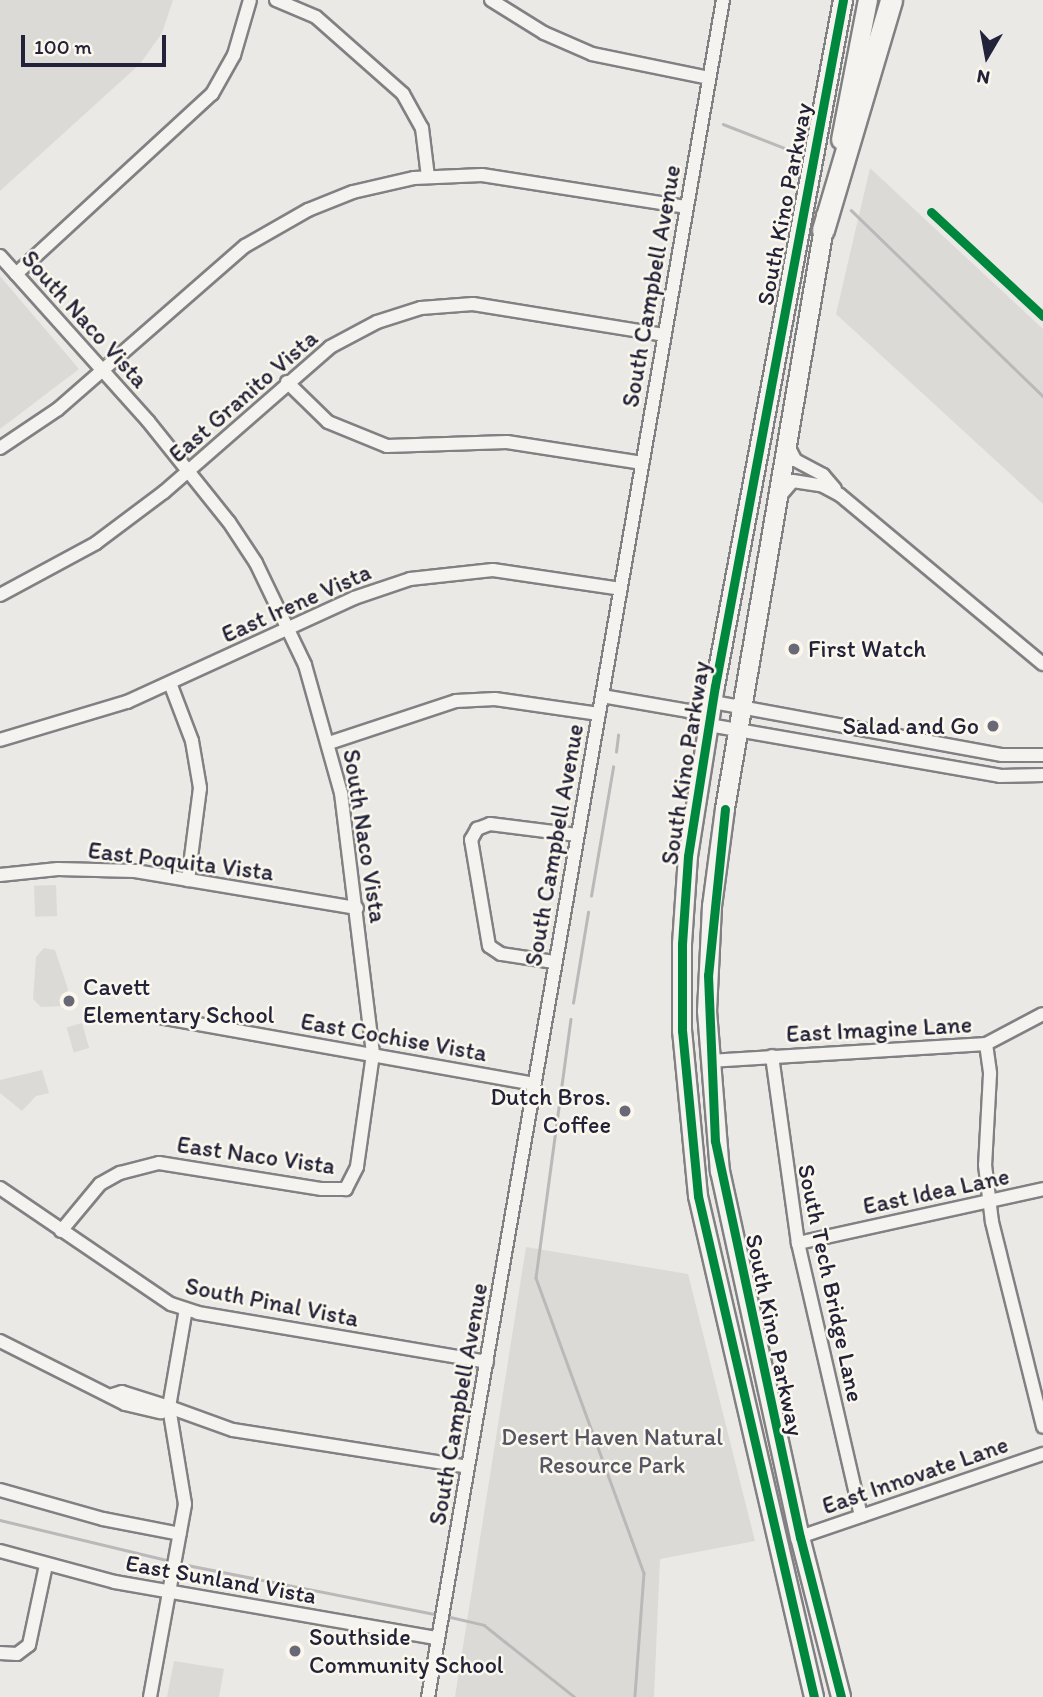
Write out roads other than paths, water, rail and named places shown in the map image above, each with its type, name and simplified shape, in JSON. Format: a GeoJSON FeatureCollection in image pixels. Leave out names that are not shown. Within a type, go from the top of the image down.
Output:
{"type":"FeatureCollection","features":[{"type":"Feature","properties":{"kind":"highway"},"geometry":{"type":"LineString","coordinates":[[824,230],[891,0]]}},
{"type":"Feature","properties":{"kind":"main road","name":"South Kino Parkway"},"geometry":{"type":"LineString","coordinates":[[814,1697],[706,1234],[689,1129],[682,1031],[683,915],[713,702],[843,0]]}},
{"type":"Feature","properties":{"kind":"main road","name":"South Kino Parkway"},"geometry":{"type":"LineString","coordinates":[[841,1697],[800,1536],[732,1228],[715,1141],[709,1061],[712,906],[737,730],[824,230],[868,0]]}},
{"type":"Feature","properties":{"kind":"main road"},"geometry":{"type":"LineString","coordinates":[[782,322],[807,327]]}},
{"type":"Feature","properties":{"kind":"main road"},"geometry":{"type":"LineString","coordinates":[[689,1129],[703,1132],[716,1210],[732,1228]]}},
{"type":"Feature","properties":{"kind":"street"},"geometry":{"type":"LineString","coordinates":[[16,274],[212,94],[234,55],[250,0]]}},
{"type":"Feature","properties":{"kind":"street"},"geometry":{"type":"LineString","coordinates":[[276,0],[316,17],[402,94],[422,128],[428,177]]}},
{"type":"Feature","properties":{"kind":"street"},"geometry":{"type":"LineString","coordinates":[[491,0],[544,33],[592,54],[709,79]]}},
{"type":"Feature","properties":{"kind":"street","name":"South Campbell Avenue"},"geometry":{"type":"LineString","coordinates":[[428,1697],[723,0]]}},
{"type":"Feature","properties":{"kind":"street"},"geometry":{"type":"LineString","coordinates":[[0,448],[58,409],[225,262],[279,224],[353,192],[428,177],[513,177],[686,207]]}},
{"type":"Feature","properties":{"kind":"street","name":"South Naco Vista"},"geometry":{"type":"LineString","coordinates":[[0,256],[189,469],[256,563],[289,630],[329,743],[357,908],[373,1054],[357,1167],[349,1193]]}},
{"type":"Feature","properties":{"kind":"street","name":"East Granito Vista"},"geometry":{"type":"LineString","coordinates":[[0,595],[96,543],[189,469],[330,347],[377,322],[421,308],[472,304],[664,335]]}},
{"type":"Feature","properties":{"kind":"street"},"geometry":{"type":"LineString","coordinates":[[287,382],[328,422],[387,446],[506,442],[642,463]]}},
{"type":"Feature","properties":{"kind":"street"},"geometry":{"type":"LineString","coordinates":[[787,444],[794,460],[823,475],[840,495],[1043,664]]}},
{"type":"Feature","properties":{"kind":"street"},"geometry":{"type":"LineString","coordinates":[[778,498],[793,481],[823,486],[840,495]]}},
{"type":"Feature","properties":{"kind":"street","name":"East Irene Vista"},"geometry":{"type":"LineString","coordinates":[[0,740],[88,716],[170,683],[388,585],[440,572],[493,570],[621,589]]}},
{"type":"Feature","properties":{"kind":"street"},"geometry":{"type":"LineString","coordinates":[[170,683],[192,741],[200,788],[188,880]]}},
{"type":"Feature","properties":{"kind":"street"},"geometry":{"type":"LineString","coordinates":[[602,696],[689,711],[709,725],[1000,776],[1043,775]]}},
{"type":"Feature","properties":{"kind":"street"},"geometry":{"type":"LineString","coordinates":[[329,743],[456,701],[495,699],[599,714]]}},
{"type":"Feature","properties":{"kind":"street"},"geometry":{"type":"LineString","coordinates":[[689,711],[713,702],[1002,755],[1043,755]]}},
{"type":"Feature","properties":{"kind":"street"},"geometry":{"type":"LineString","coordinates":[[554,962],[500,954],[485,940],[471,847],[474,824],[496,824],[577,835]]}},
{"type":"Feature","properties":{"kind":"street","name":"East Poquita Vista"},"geometry":{"type":"LineString","coordinates":[[0,876],[96,868],[357,908]]}},
{"type":"Feature","properties":{"kind":"street","name":"East Imagine Lane"},"geometry":{"type":"LineString","coordinates":[[709,1061],[986,1044],[1043,1014]]}},
{"type":"Feature","properties":{"kind":"street","name":"East Cochise Vista"},"geometry":{"type":"LineString","coordinates":[[164,1018],[534,1084]]}},
{"type":"Feature","properties":{"kind":"street"},"geometry":{"type":"LineString","coordinates":[[986,1044],[990,1074],[985,1165],[990,1201],[1020,1349],[1043,1427]]}},
{"type":"Feature","properties":{"kind":"street","name":"South Tech Bridge Lane"},"geometry":{"type":"LineString","coordinates":[[772,1056],[798,1243],[861,1516]]}},
{"type":"Feature","properties":{"kind":"street","name":"East Naco Vista"},"geometry":{"type":"LineString","coordinates":[[61,1231],[100,1184],[120,1173],[159,1163],[349,1193]]}},
{"type":"Feature","properties":{"kind":"street","name":"South Pinal Vista"},"geometry":{"type":"LineString","coordinates":[[0,1188],[125,1277],[186,1309],[487,1362]]}},
{"type":"Feature","properties":{"kind":"street","name":"East Idea Lane"},"geometry":{"type":"LineString","coordinates":[[798,1243],[1043,1189]]}},
{"type":"Feature","properties":{"kind":"street"},"geometry":{"type":"LineString","coordinates":[[150,1697],[180,1534],[185,1485],[169,1407],[186,1309]]}},
{"type":"Feature","properties":{"kind":"street"},"geometry":{"type":"LineString","coordinates":[[0,1341],[112,1395],[125,1404],[161,1412],[169,1407]]}},
{"type":"Feature","properties":{"kind":"street"},"geometry":{"type":"LineString","coordinates":[[169,1407],[233,1430],[468,1467]]}},
{"type":"Feature","properties":{"kind":"street","name":"East Innovate Lane"},"geometry":{"type":"LineString","coordinates":[[800,1536],[1043,1454]]}},
{"type":"Feature","properties":{"kind":"street","name":"East Sunland Vista"},"geometry":{"type":"LineString","coordinates":[[0,1490],[103,1519],[180,1534]]}},
{"type":"Feature","properties":{"kind":"street","name":"East Sunland Vista"},"geometry":{"type":"LineString","coordinates":[[0,1551],[46,1565],[168,1591],[437,1638]]}},
{"type":"Feature","properties":{"kind":"street"},"geometry":{"type":"LineString","coordinates":[[0,1653],[24,1650],[33,1636],[46,1565]]}},
{"type":"Feature","properties":{"kind":"waterway"},"geometry":{"type":"LineString","coordinates":[[723,124],[785,148],[794,156]]}},
{"type":"Feature","properties":{"kind":"waterway"},"geometry":{"type":"LineString","coordinates":[[851,210],[1043,396]]}},
{"type":"Feature","properties":{"kind":"waterway"},"geometry":{"type":"LineString","coordinates":[[616,752],[618,735]]}},
{"type":"Feature","properties":{"kind":"waterway"},"geometry":{"type":"LineString","coordinates":[[591,896],[613,767]]}},
{"type":"Feature","properties":{"kind":"waterway"},"geometry":{"type":"LineString","coordinates":[[573,1003],[588,912]]}},
{"type":"Feature","properties":{"kind":"waterway"},"geometry":{"type":"LineString","coordinates":[[571,1019],[536,1278],[644,1573],[635,1697]]}},
{"type":"Feature","properties":{"kind":"waterway"},"geometry":{"type":"LineString","coordinates":[[0,1520],[166,1560]]}},
{"type":"Feature","properties":{"kind":"waterway"},"geometry":{"type":"LineString","coordinates":[[182,1564],[439,1615]]}},
{"type":"Feature","properties":{"kind":"waterway"},"geometry":{"type":"LineString","coordinates":[[446,1616],[484,1625],[575,1697]]}},
{"type":"Feature","properties":{"kind":"place","name":"First Watch"},"geometry":{"type":"Point","coordinates":[794,649]}},
{"type":"Feature","properties":{"kind":"place","name":"Salad and Go"},"geometry":{"type":"Point","coordinates":[993,726]}},
{"type":"Feature","properties":{"kind":"place","name":"Cavett Elementary School"},"geometry":{"type":"Point","coordinates":[69,1001]}},
{"type":"Feature","properties":{"kind":"place","name":"Dutch Bros. Coffee"},"geometry":{"type":"Point","coordinates":[625,1111]}},
{"type":"Feature","properties":{"kind":"place","name":"Southside Community School"},"geometry":{"type":"Point","coordinates":[295,1651]}},
{"type":"Feature","properties":{"kind":"park label","name":"Desert Haven Natural Resource Park"},"geometry":{"type":"Point","coordinates":[612,1451]}}]}
